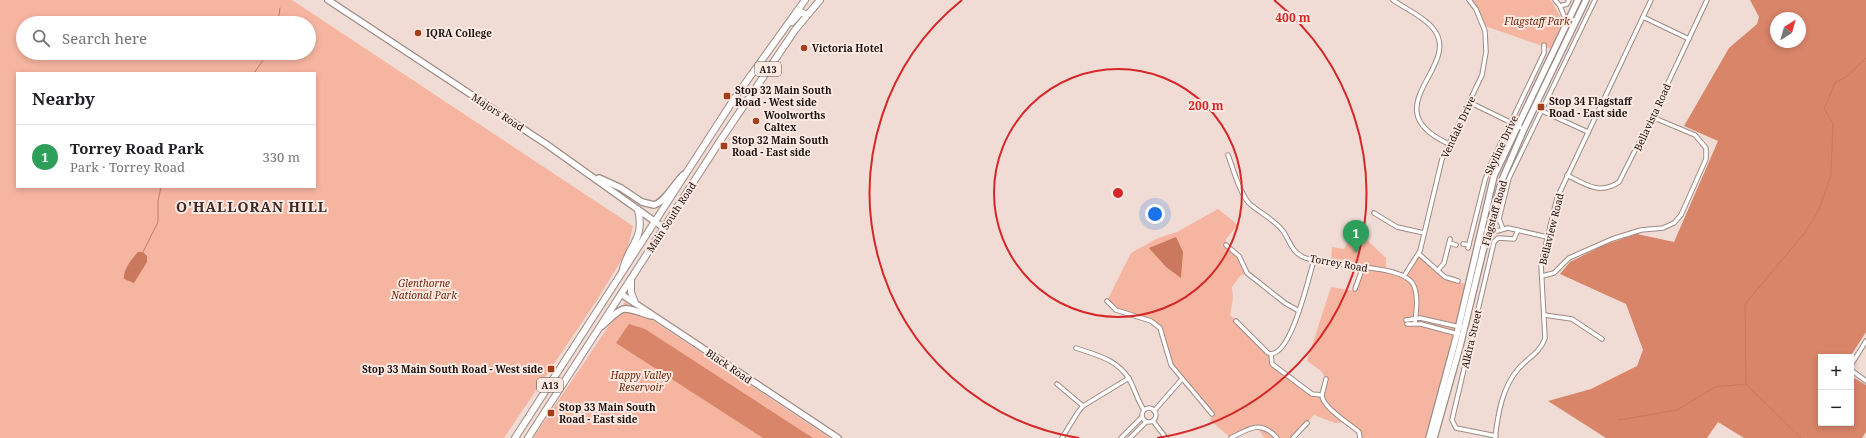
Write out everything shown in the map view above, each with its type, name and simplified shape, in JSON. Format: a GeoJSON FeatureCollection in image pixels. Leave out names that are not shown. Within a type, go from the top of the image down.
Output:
{"type":"FeatureCollection","features":[{"type":"Feature","properties":{"kind":"highway","name":"Main South Road"},"geometry":{"type":"LineString","coordinates":[[515,438],[768,50],[805,0]]}},
{"type":"Feature","properties":{"kind":"highway","name":"Main South Road"},"geometry":{"type":"LineString","coordinates":[[528,438],[720,141],[807,15],[820,0]]}},
{"type":"Feature","properties":{"kind":"highway"},"geometry":{"type":"LineString","coordinates":[[768,50],[775,45],[800,12],[807,15]]}},
{"type":"Feature","properties":{"kind":"highway","name":"A13"},"geometry":{"type":"LineString","coordinates":[[621,275],[625,260],[635,243],[640,226],[638,210]]}},
{"type":"Feature","properties":{"kind":"highway"},"geometry":{"type":"LineString","coordinates":[[631,278],[631,292],[635,303]]}},
{"type":"Feature","properties":{"kind":"highway"},"geometry":{"type":"LineString","coordinates":[[612,288],[621,294]]}},
{"type":"Feature","properties":{"kind":"main road","name":"Majors Road"},"geometry":{"type":"LineString","coordinates":[[328,0],[587,173],[664,228]]}},
{"type":"Feature","properties":{"kind":"main road","name":"Flagstaff Road"},"geometry":{"type":"LineString","coordinates":[[1429,438],[1462,328],[1485,230],[1494,176],[1514,124],[1578,0]]}},
{"type":"Feature","properties":{"kind":"main road","name":"Flagstaff Road"},"geometry":{"type":"LineString","coordinates":[[1485,230],[1502,180],[1524,129],[1586,0]]}},
{"type":"Feature","properties":{"kind":"main road","name":"A13"},"geometry":{"type":"LineString","coordinates":[[587,173],[621,188],[642,202],[654,205],[663,201],[675,183],[690,170]]}},
{"type":"Feature","properties":{"kind":"main road","name":"Black Road"},"geometry":{"type":"LineString","coordinates":[[621,294],[838,438]]}},
{"type":"Feature","properties":{"kind":"main road","name":"A13"},"geometry":{"type":"LineString","coordinates":[[598,330],[622,308],[629,308],[658,319]]}},
{"type":"Feature","properties":{"kind":"main road","name":"Flagstaff Road"},"geometry":{"type":"LineString","coordinates":[[1434,438],[1460,334]]}},
{"type":"Feature","properties":{"kind":"street"},"geometry":{"type":"LineString","coordinates":[[1393,0],[1427,23],[1438,36],[1439,52],[1419,93],[1417,104],[1418,116],[1429,133],[1448,144]]}},
{"type":"Feature","properties":{"kind":"street","name":"Vendale Drive"},"geometry":{"type":"LineString","coordinates":[[1404,276],[1419,254],[1442,158],[1482,75],[1486,42],[1482,21],[1469,0]]}},
{"type":"Feature","properties":{"kind":"street"},"geometry":{"type":"LineString","coordinates":[[1555,0],[1560,6],[1564,16],[1576,21]]}},
{"type":"Feature","properties":{"kind":"street"},"geometry":{"type":"LineString","coordinates":[[1560,6],[1567,4],[1569,0]]}},
{"type":"Feature","properties":{"kind":"street","name":"Flagstaff Road"},"geometry":{"type":"LineString","coordinates":[[1503,229],[1499,219],[1509,178],[1595,0]]}},
{"type":"Feature","properties":{"kind":"street","name":"Bellaview Road"},"geometry":{"type":"LineString","coordinates":[[1495,437],[1499,410],[1509,383],[1519,368],[1544,343],[1541,264],[1557,198],[1651,0]]}},
{"type":"Feature","properties":{"kind":"street","name":"Bellavista Road"},"geometry":{"type":"LineString","coordinates":[[1567,175],[1589,186],[1600,189],[1611,188],[1625,174],[1708,0]]}},
{"type":"Feature","properties":{"kind":"street"},"geometry":{"type":"LineString","coordinates":[[1643,17],[1689,39]]}},
{"type":"Feature","properties":{"kind":"street","name":"Skyline Drive"},"geometry":{"type":"LineString","coordinates":[[1463,244],[1469,247],[1485,180],[1514,124],[1544,53],[1544,45]]}},
{"type":"Feature","properties":{"kind":"street"},"geometry":{"type":"LineString","coordinates":[[1469,102],[1524,129]]}},
{"type":"Feature","properties":{"kind":"street"},"geometry":{"type":"LineString","coordinates":[[1542,111],[1588,132]]}},
{"type":"Feature","properties":{"kind":"street"},"geometry":{"type":"LineString","coordinates":[[1542,276],[1554,274],[1569,258],[1629,233],[1641,230],[1663,228],[1674,223],[1681,215],[1706,159],[1706,148],[1695,135],[1652,117]]}},
{"type":"Feature","properties":{"kind":"street","name":"Torrey Road"},"geometry":{"type":"LineString","coordinates":[[1228,155],[1245,199],[1282,230],[1290,245],[1303,256],[1314,260],[1396,272],[1404,276]]}},
{"type":"Feature","properties":{"kind":"street"},"geometry":{"type":"LineString","coordinates":[[1374,213],[1397,227],[1424,233]]}},
{"type":"Feature","properties":{"kind":"street"},"geometry":{"type":"LineString","coordinates":[[1485,230],[1497,231],[1508,228],[1547,237]]}},
{"type":"Feature","properties":{"kind":"street","name":"Alkira Street"},"geometry":{"type":"LineString","coordinates":[[1495,437],[1456,428],[1452,420],[1494,242],[1498,238],[1514,239],[1518,230]]}},
{"type":"Feature","properties":{"kind":"street"},"geometry":{"type":"LineString","coordinates":[[1438,270],[1444,263],[1450,241],[1456,245]]}},
{"type":"Feature","properties":{"kind":"street"},"geometry":{"type":"LineString","coordinates":[[1226,246],[1239,256],[1247,273],[1285,303],[1298,310]]}},
{"type":"Feature","properties":{"kind":"street"},"geometry":{"type":"LineString","coordinates":[[1419,254],[1444,276],[1458,281]]}},
{"type":"Feature","properties":{"kind":"street"},"geometry":{"type":"LineString","coordinates":[[1271,354],[1280,350],[1287,342],[1314,260]]}},
{"type":"Feature","properties":{"kind":"street"},"geometry":{"type":"LineString","coordinates":[[1355,289],[1363,268]]}},
{"type":"Feature","properties":{"kind":"street"},"geometry":{"type":"LineString","coordinates":[[1404,276],[1413,285],[1416,293],[1415,323]]}},
{"type":"Feature","properties":{"kind":"street"},"geometry":{"type":"LineString","coordinates":[[1107,301],[1116,310],[1151,320],[1160,328],[1171,365],[1212,414]]}},
{"type":"Feature","properties":{"kind":"street"},"geometry":{"type":"LineString","coordinates":[[1544,316],[1572,319],[1602,339]]}},
{"type":"Feature","properties":{"kind":"street"},"geometry":{"type":"LineString","coordinates":[[1460,334],[1406,322],[1416,318],[1462,328]]}},
{"type":"Feature","properties":{"kind":"street"},"geometry":{"type":"LineString","coordinates":[[1236,321],[1264,350],[1271,354]]}},
{"type":"Feature","properties":{"kind":"street"},"geometry":{"type":"LineString","coordinates":[[1854,360],[1866,342]]}},
{"type":"Feature","properties":{"kind":"street"},"geometry":{"type":"LineString","coordinates":[[1076,348],[1113,361],[1129,378],[1139,404],[1144,410]]}},
{"type":"Feature","properties":{"kind":"street"},"geometry":{"type":"LineString","coordinates":[[1271,354],[1272,364],[1312,394],[1322,395]]}},
{"type":"Feature","properties":{"kind":"street"},"geometry":{"type":"LineString","coordinates":[[1854,372],[1866,381]]}},
{"type":"Feature","properties":{"kind":"street"},"geometry":{"type":"LineString","coordinates":[[1062,438],[1083,406],[1129,378]]}},
{"type":"Feature","properties":{"kind":"street"},"geometry":{"type":"LineString","coordinates":[[1154,411],[1182,379]]}},
{"type":"Feature","properties":{"kind":"street"},"geometry":{"type":"LineString","coordinates":[[1326,379],[1322,395],[1324,401],[1339,417],[1358,432],[1360,438]]}},
{"type":"Feature","properties":{"kind":"street"},"geometry":{"type":"LineString","coordinates":[[1057,384],[1083,406]]}},
{"type":"Feature","properties":{"kind":"street"},"geometry":{"type":"LineString","coordinates":[[1144,410],[1149,408],[1154,411],[1156,416],[1153,421]]}},
{"type":"Feature","properties":{"kind":"street"},"geometry":{"type":"LineString","coordinates":[[1121,438],[1142,417],[1144,410]]}},
{"type":"Feature","properties":{"kind":"street"},"geometry":{"type":"LineString","coordinates":[[1142,417],[1146,422]]}},
{"type":"Feature","properties":{"kind":"street"},"geometry":{"type":"LineString","coordinates":[[1130,438],[1146,422],[1153,421]]}},
{"type":"Feature","properties":{"kind":"street"},"geometry":{"type":"LineString","coordinates":[[1153,421],[1166,438]]}},
{"type":"Feature","properties":{"kind":"street"},"geometry":{"type":"LineString","coordinates":[[1293,438],[1307,423]]}},
{"type":"Feature","properties":{"kind":"street"},"geometry":{"type":"LineString","coordinates":[[1231,438],[1254,427],[1270,430],[1277,438]]}},
{"type":"Feature","properties":{"kind":"green space","name":"Glenthorne National Park"},"geometry":{"type":"Polygon","coordinates":[[[0,0],[292,0],[633,226],[627,251],[597,300],[504,438],[0,438],[0,0]]]}},
{"type":"Feature","properties":{"kind":"green space","name":"Flagstaff Park"},"geometry":{"type":"Polygon","coordinates":[[[1472,0],[1551,0],[1562,20],[1562,24],[1551,49],[1485,26],[1472,0]]]}},
{"type":"Feature","properties":{"kind":"green space"},"geometry":{"type":"Polygon","coordinates":[[[1218,209],[1238,225],[1226,239],[1226,245],[1235,252],[1247,273],[1240,276],[1232,287],[1233,298],[1230,315],[1271,354],[1272,364],[1312,394],[1322,395],[1325,382],[1324,374],[1307,361],[1331,287],[1354,291],[1363,267],[1404,276],[1419,254],[1445,277],[1468,285],[1429,438],[1360,438],[1358,432],[1345,422],[1335,423],[1314,415],[1293,438],[1264,438],[1260,431],[1262,428],[1254,427],[1231,438],[1210,420],[1212,417],[1171,365],[1160,327],[1151,321],[1116,310],[1107,301],[1131,253],[1158,238],[1177,232],[1218,209]]]}},
{"type":"Feature","properties":{"kind":"green space"},"geometry":{"type":"Polygon","coordinates":[[[1365,236],[1370,243],[1386,258],[1386,270],[1331,262],[1332,247],[1344,249],[1347,244],[1358,241],[1365,236]]]}},
{"type":"Feature","properties":{"kind":"green space","name":"Happy Valley Reservoir"},"geometry":{"type":"Polygon","coordinates":[[[625,302],[830,438],[533,438],[625,302]]]}},
{"type":"Feature","properties":{"kind":"shaded area"},"geometry":{"type":"Polygon","coordinates":[[[1750,0],[1866,0],[1866,332],[1852,354],[1818,354],[1818,426],[1854,426],[1854,378],[1866,385],[1866,432],[1862,438],[1744,438],[1718,422],[1707,438],[1606,438],[1548,401],[1591,389],[1637,366],[1643,350],[1626,304],[1560,274],[1570,262],[1604,245],[1637,234],[1674,242],[1718,141],[1684,126],[1729,48],[1757,24],[1759,17],[1750,0]]]}},
{"type":"Feature","properties":{"kind":"shaded area"},"geometry":{"type":"Polygon","coordinates":[[[1176,237],[1183,252],[1181,278],[1166,267],[1149,248],[1176,237]]]}},
{"type":"Feature","properties":{"kind":"shaded area"},"geometry":{"type":"Polygon","coordinates":[[[138,252],[143,252],[147,256],[147,262],[134,283],[124,279],[124,275],[128,264],[138,252]]]}},
{"type":"Feature","properties":{"kind":"shaded area"},"geometry":{"type":"Polygon","coordinates":[[[629,324],[645,329],[813,438],[763,438],[616,343],[629,324]]]}},
{"type":"Feature","properties":{"kind":"waterway"},"geometry":{"type":"LineString","coordinates":[[279,16],[280,8]]}},
{"type":"Feature","properties":{"kind":"waterway"},"geometry":{"type":"LineString","coordinates":[[1801,438],[1746,384],[1745,304],[1803,235],[1819,210],[1831,175],[1833,123],[1824,109],[1835,83],[1846,77],[1866,58]]}},
{"type":"Feature","properties":{"kind":"waterway"},"geometry":{"type":"LineString","coordinates":[[255,72],[263,60]]}},
{"type":"Feature","properties":{"kind":"waterway"},"geometry":{"type":"LineString","coordinates":[[143,252],[158,222],[158,201],[161,188]]}},
{"type":"Feature","properties":{"kind":"waterway"},"geometry":{"type":"LineString","coordinates":[[1619,420],[1677,410],[1715,387],[1746,384]]}},
{"type":"Feature","properties":{"kind":"place","name":"IQRA College"},"geometry":{"type":"Point","coordinates":[418,33]}},
{"type":"Feature","properties":{"kind":"place","name":"Victoria Hotel"},"geometry":{"type":"Point","coordinates":[804,48]}},
{"type":"Feature","properties":{"kind":"place","name":"Stop 32 Main South Road - West side"},"geometry":{"type":"Point","coordinates":[727,96]}},
{"type":"Feature","properties":{"kind":"place","name":"Stop 34 Flagstaff Road - East side"},"geometry":{"type":"Point","coordinates":[1541,107]}},
{"type":"Feature","properties":{"kind":"place","name":"Woolworths Caltex"},"geometry":{"type":"Point","coordinates":[756,121]}},
{"type":"Feature","properties":{"kind":"place","name":"Stop 32 Main South Road - East side"},"geometry":{"type":"Point","coordinates":[724,146]}},
{"type":"Feature","properties":{"kind":"place","name":"Torrey Road Park"},"geometry":{"type":"Point","coordinates":[1356,253]}},
{"type":"Feature","properties":{"kind":"place","name":"Stop 33 Main South Road - West side"},"geometry":{"type":"Point","coordinates":[551,369]}},
{"type":"Feature","properties":{"kind":"place","name":"Stop 33 Main South Road - East side"},"geometry":{"type":"Point","coordinates":[551,413]}},
{"type":"Feature","properties":{"kind":"district","name":"O'HALLORAN HILL"},"geometry":{"type":"Point","coordinates":[252,206]}}]}
